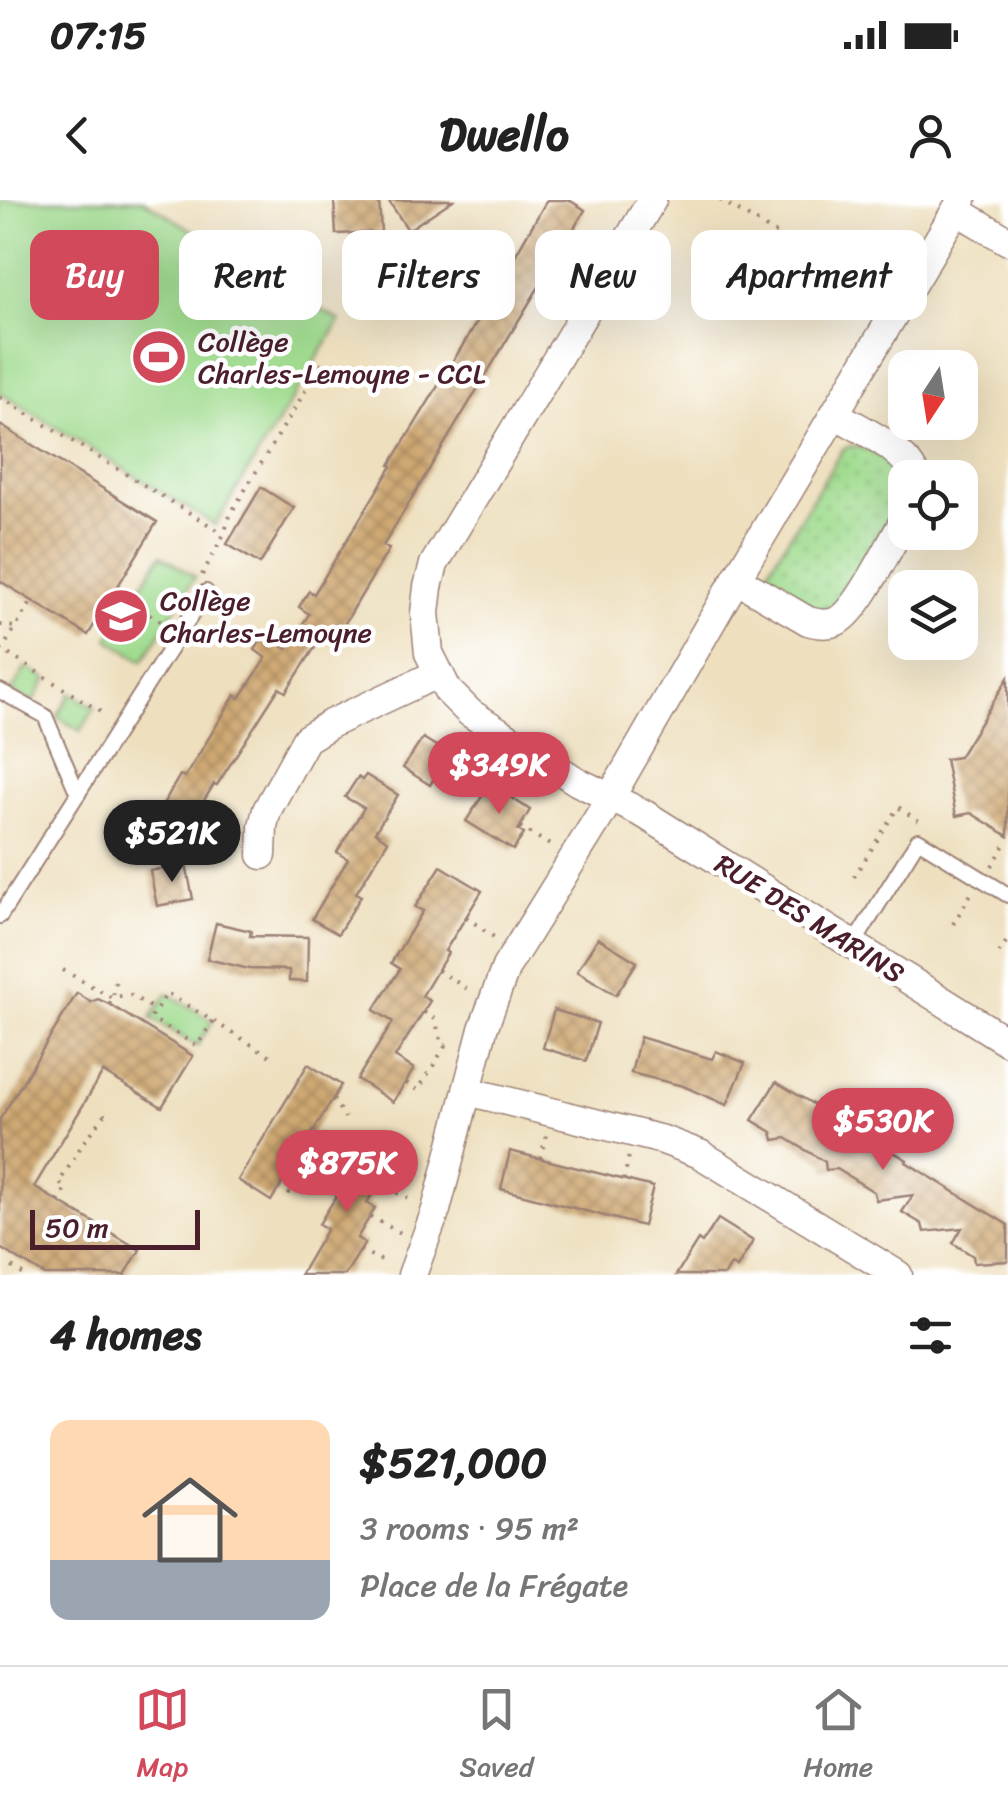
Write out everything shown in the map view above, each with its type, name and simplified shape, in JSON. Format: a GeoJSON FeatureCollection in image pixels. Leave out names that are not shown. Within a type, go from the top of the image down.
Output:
{"type":"FeatureCollection","features":[{"type":"Feature","properties":{"kind":"street"},"geometry":{"type":"LineString","coordinates":[[262,854],[266,810],[306,739],[438,674],[424,626],[428,587],[440,552],[652,200]]}},
{"type":"Feature","properties":{"kind":"street"},"geometry":{"type":"LineString","coordinates":[[404,1272],[436,1210],[489,1008],[506,967],[610,798],[959,205],[1008,241]]}},
{"type":"Feature","properties":{"kind":"street"},"geometry":{"type":"LineString","coordinates":[[834,414],[906,460]]}},
{"type":"Feature","properties":{"kind":"street"},"geometry":{"type":"LineString","coordinates":[[736,579],[808,621],[838,621],[854,606],[888,548]]}},
{"type":"Feature","properties":{"kind":"street","name":"RUE DES MARINS"},"geometry":{"type":"LineString","coordinates":[[438,674],[448,691],[470,713],[578,782],[644,814],[1008,1042]]}},
{"type":"Feature","properties":{"kind":"street"},"geometry":{"type":"LineString","coordinates":[[467,1090],[689,1150],[718,1164],[869,1267],[898,1275]]}},
{"type":"Feature","properties":{"kind":"lane"},"geometry":{"type":"LineString","coordinates":[[0,916],[203,586]]}},
{"type":"Feature","properties":{"kind":"lane"},"geometry":{"type":"LineString","coordinates":[[0,691],[45,716],[78,794]]}},
{"type":"Feature","properties":{"kind":"lane"},"geometry":{"type":"LineString","coordinates":[[853,944],[918,840],[1008,895]]}},
{"type":"Feature","properties":{"kind":"path"},"geometry":{"type":"LineString","coordinates":[[720,200],[770,230]]}},
{"type":"Feature","properties":{"kind":"path"},"geometry":{"type":"LineString","coordinates":[[203,586],[231,513],[326,357]]}},
{"type":"Feature","properties":{"kind":"path"},"geometry":{"type":"LineString","coordinates":[[0,397],[224,534]]}},
{"type":"Feature","properties":{"kind":"path"},"geometry":{"type":"LineString","coordinates":[[239,500],[249,506]]}},
{"type":"Feature","properties":{"kind":"path"},"geometry":{"type":"LineString","coordinates":[[114,592],[166,625]]}},
{"type":"Feature","properties":{"kind":"path"},"geometry":{"type":"LineString","coordinates":[[32,601],[1,650],[114,720]]}},
{"type":"Feature","properties":{"kind":"path"},"geometry":{"type":"LineString","coordinates":[[0,625],[16,627]]}},
{"type":"Feature","properties":{"kind":"path"},"geometry":{"type":"LineString","coordinates":[[520,827],[557,850]]}},
{"type":"Feature","properties":{"kind":"path"},"geometry":{"type":"LineString","coordinates":[[992,866],[1008,840]]}},
{"type":"Feature","properties":{"kind":"path"},"geometry":{"type":"LineString","coordinates":[[953,924],[973,891]]}},
{"type":"Feature","properties":{"kind":"path"},"geometry":{"type":"LineString","coordinates":[[466,917],[501,941]]}},
{"type":"Feature","properties":{"kind":"path"},"geometry":{"type":"LineString","coordinates":[[999,952],[1008,939]]}},
{"type":"Feature","properties":{"kind":"path"},"geometry":{"type":"LineString","coordinates":[[63,970],[114,998],[134,994],[156,1010]]}},
{"type":"Feature","properties":{"kind":"path"},"geometry":{"type":"LineString","coordinates":[[438,970],[476,994]]}},
{"type":"Feature","properties":{"kind":"path"},"geometry":{"type":"LineString","coordinates":[[109,1004],[114,998],[116,980]]}},
{"type":"Feature","properties":{"kind":"path"},"geometry":{"type":"LineString","coordinates":[[213,1021],[197,1046],[152,1018],[168,993],[272,1056]]}},
{"type":"Feature","properties":{"kind":"path"},"geometry":{"type":"LineString","coordinates":[[424,1012],[435,1019],[442,1044],[460,1049]]}},
{"type":"Feature","properties":{"kind":"path"},"geometry":{"type":"LineString","coordinates":[[406,1083],[418,1090],[446,1045]]}},
{"type":"Feature","properties":{"kind":"path"},"geometry":{"type":"LineString","coordinates":[[333,1099],[346,1118]]}},
{"type":"Feature","properties":{"kind":"path"},"geometry":{"type":"LineString","coordinates":[[58,1202],[66,1188],[59,1183],[82,1145],[105,1115],[114,1116]]}},
{"type":"Feature","properties":{"kind":"path"},"geometry":{"type":"LineString","coordinates":[[314,1130],[332,1140]]}},
{"type":"Feature","properties":{"kind":"path"},"geometry":{"type":"LineString","coordinates":[[297,1158],[314,1168]]}},
{"type":"Feature","properties":{"kind":"path"},"geometry":{"type":"LineString","coordinates":[[378,1183],[420,1203]]}},
{"type":"Feature","properties":{"kind":"path"},"geometry":{"type":"LineString","coordinates":[[279,1187],[296,1198]]}},
{"type":"Feature","properties":{"kind":"path"},"geometry":{"type":"LineString","coordinates":[[370,1218],[409,1236]]}},
{"type":"Feature","properties":{"kind":"path"},"geometry":{"type":"LineString","coordinates":[[360,1250],[404,1272]]}},
{"type":"Feature","properties":{"kind":"path"},"geometry":{"type":"LineString","coordinates":[[12,1267],[24,1275]]}},
{"type":"Feature","properties":{"kind":"green space","name":"Collège Charles-Lemoyne - CCL"},"geometry":{"type":"Polygon","coordinates":[[[0,200],[143,200],[192,230],[179,230],[179,320],[322,320],[322,310],[340,321],[215,525],[0,393],[0,200]]]}},
{"type":"Feature","properties":{"kind":"green space"},"geometry":{"type":"Polygon","coordinates":[[[851,446],[870,450],[888,461],[888,520],[840,603],[820,609],[788,597],[768,571],[843,449],[851,446]]]}},
{"type":"Feature","properties":{"kind":"green space"},"geometry":{"type":"Polygon","coordinates":[[[161,555],[195,577],[143,661],[108,639],[161,555]]]}},
{"type":"Feature","properties":{"kind":"green space"},"geometry":{"type":"Polygon","coordinates":[[[26,667],[47,679],[32,703],[12,691],[26,667]]]}},
{"type":"Feature","properties":{"kind":"green space"},"geometry":{"type":"Polygon","coordinates":[[[71,693],[95,708],[81,731],[57,717],[71,693]]]}},
{"type":"Feature","properties":{"kind":"green space"},"geometry":{"type":"Polygon","coordinates":[[[167,993],[213,1021],[197,1046],[151,1018],[167,993]]]}},
{"type":"Feature","properties":{"kind":"building"},"geometry":{"type":"Polygon","coordinates":[[[334,200],[379,200],[381,230],[342,230],[342,234],[336,234],[334,200]]]}},
{"type":"Feature","properties":{"kind":"building"},"geometry":{"type":"Polygon","coordinates":[[[388,200],[453,200],[408,230],[388,200]]]}},
{"type":"Feature","properties":{"kind":"building"},"geometry":{"type":"Polygon","coordinates":[[[547,200],[569,200],[585,210],[573,230],[535,230],[535,293],[383,546],[389,549],[332,645],[321,638],[286,692],[279,688],[181,838],[153,821],[235,695],[240,698],[266,658],[255,650],[264,635],[287,649],[309,614],[299,607],[309,591],[314,594],[478,320],[515,320],[515,256],[547,200]]]}},
{"type":"Feature","properties":{"kind":"building"},"geometry":{"type":"Polygon","coordinates":[[[0,425],[157,522],[88,635],[0,581],[0,425]]]}},
{"type":"Feature","properties":{"kind":"building"},"geometry":{"type":"Polygon","coordinates":[[[261,487],[294,508],[260,564],[227,544],[261,487]]]}},
{"type":"Feature","properties":{"kind":"building"},"geometry":{"type":"Polygon","coordinates":[[[1008,678],[1008,836],[971,813],[956,816],[945,759],[959,757],[1008,678]]]}},
{"type":"Feature","properties":{"kind":"building"},"geometry":{"type":"Polygon","coordinates":[[[423,738],[449,754],[430,785],[403,768],[423,738]]]}},
{"type":"Feature","properties":{"kind":"building"},"geometry":{"type":"Polygon","coordinates":[[[366,775],[398,795],[375,832],[388,841],[356,893],[361,896],[338,934],[312,919],[348,859],[337,852],[364,808],[345,797],[358,777],[362,780],[366,775]]]}},
{"type":"Feature","properties":{"kind":"building"},"geometry":{"type":"Polygon","coordinates":[[[490,784],[530,810],[518,830],[524,834],[513,850],[466,821],[490,784]]]}},
{"type":"Feature","properties":{"kind":"building"},"geometry":{"type":"Polygon","coordinates":[[[186,864],[193,899],[157,906],[150,871],[186,864]]]}},
{"type":"Feature","properties":{"kind":"building"},"geometry":{"type":"Polygon","coordinates":[[[441,866],[482,891],[422,996],[430,1001],[395,1057],[414,1069],[393,1102],[357,1079],[393,1022],[374,1010],[400,969],[391,963],[423,911],[415,907],[441,866]]]}},
{"type":"Feature","properties":{"kind":"building"},"geometry":{"type":"Polygon","coordinates":[[[216,923],[251,931],[250,936],[308,937],[307,982],[289,981],[289,970],[249,969],[207,959],[216,923]]]}},
{"type":"Feature","properties":{"kind":"building"},"geometry":{"type":"Polygon","coordinates":[[[598,938],[637,962],[616,995],[577,971],[598,938]]]}},
{"type":"Feature","properties":{"kind":"building"},"geometry":{"type":"Polygon","coordinates":[[[77,993],[91,1002],[98,999],[109,1004],[193,1056],[162,1107],[103,1072],[34,1187],[140,1250],[125,1275],[45,1275],[0,1248],[0,1119],[77,993]]]}},
{"type":"Feature","properties":{"kind":"building"},"geometry":{"type":"Polygon","coordinates":[[[554,1010],[598,1023],[586,1061],[543,1048],[554,1010]]]}},
{"type":"Feature","properties":{"kind":"building"},"geometry":{"type":"Polygon","coordinates":[[[640,1037],[712,1059],[716,1051],[745,1063],[727,1105],[683,1086],[631,1073],[640,1037]]]}},
{"type":"Feature","properties":{"kind":"building"},"geometry":{"type":"Polygon","coordinates":[[[308,1064],[341,1085],[271,1201],[238,1180],[308,1064]]]}},
{"type":"Feature","properties":{"kind":"building"},"geometry":{"type":"Polygon","coordinates":[[[776,1082],[1008,1225],[1008,1261],[974,1263],[973,1256],[953,1243],[962,1228],[924,1232],[922,1224],[902,1212],[913,1195],[876,1200],[874,1192],[837,1169],[826,1170],[825,1162],[786,1138],[774,1140],[772,1132],[752,1120],[776,1082]]]}},
{"type":"Feature","properties":{"kind":"building"},"geometry":{"type":"Polygon","coordinates":[[[356,1145],[389,1164],[367,1203],[375,1208],[357,1238],[365,1243],[345,1275],[300,1275],[327,1229],[319,1224],[337,1195],[330,1190],[356,1145]]]}},
{"type":"Feature","properties":{"kind":"building"},"geometry":{"type":"Polygon","coordinates":[[[510,1151],[653,1187],[643,1226],[501,1189],[510,1151]]]}},
{"type":"Feature","properties":{"kind":"building"},"geometry":{"type":"Polygon","coordinates":[[[718,1219],[753,1241],[737,1268],[731,1265],[725,1275],[676,1275],[698,1240],[702,1243],[718,1219]]]}},
{"type":"Feature","properties":{"kind":"place","name":"Collège Charles-Lemoyne - CCL"},"geometry":{"type":"Point","coordinates":[159,357]}},
{"type":"Feature","properties":{"kind":"place","name":"Collège Charles-Lemoyne"},"geometry":{"type":"Point","coordinates":[121,616]}}]}
